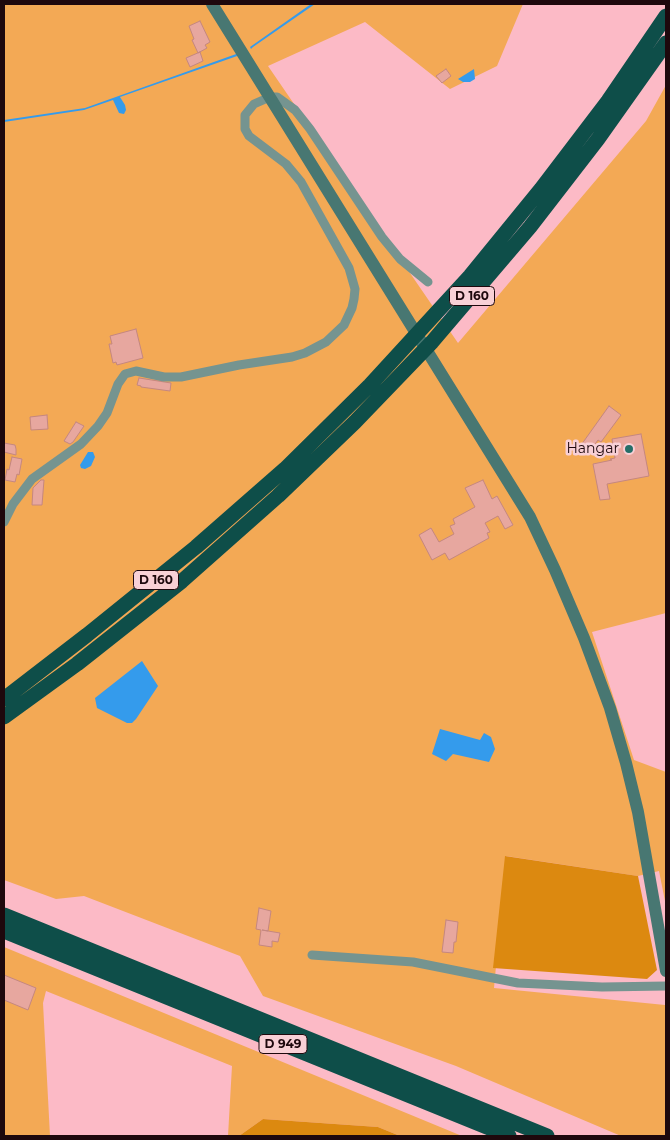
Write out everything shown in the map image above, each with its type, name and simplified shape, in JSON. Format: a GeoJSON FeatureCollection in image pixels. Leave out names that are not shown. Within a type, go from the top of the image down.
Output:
{"type":"FeatureCollection","features":[{"type":"Feature","properties":{"kind":"highway","name":"D 160"},"geometry":{"type":"LineString","coordinates":[[4,699],[196,547],[296,459],[381,374],[470,276],[524,211],[592,123],[666,16]]}},
{"type":"Feature","properties":{"kind":"highway","name":"D 160"},"geometry":{"type":"LineString","coordinates":[[4,717],[77,664],[182,581],[278,496],[355,422],[432,342],[518,242],[598,139],[666,43]]}},
{"type":"Feature","properties":{"kind":"highway","name":"D 949"},"geometry":{"type":"LineString","coordinates":[[4,915],[547,1136]]}},
{"type":"Feature","properties":{"kind":"highway","name":"D 949"},"geometry":{"type":"LineString","coordinates":[[4,931],[509,1136]]}},
{"type":"Feature","properties":{"kind":"street"},"geometry":{"type":"LineString","coordinates":[[212,4],[530,517],[555,570],[584,638],[610,708],[626,763],[638,812],[666,971]]}},
{"type":"Feature","properties":{"kind":"street"},"geometry":{"type":"LineString","coordinates":[[4,522],[13,504],[32,479],[81,444],[94,431],[107,414],[118,384],[125,374],[136,371],[164,377],[181,377],[238,365],[292,357],[305,353],[326,342],[344,325],[354,299],[354,289],[349,268],[301,182],[286,164],[253,140],[245,129],[245,115],[254,104],[270,97],[277,97],[295,110],[310,129],[382,237],[400,259],[428,282]]}},
{"type":"Feature","properties":{"kind":"street"},"geometry":{"type":"LineString","coordinates":[[312,955],[413,962],[518,983],[602,987],[666,986]]}},
{"type":"Feature","properties":{"kind":"shaded area"},"geometry":{"type":"Polygon","coordinates":[[[4,4],[523,4],[497,66],[450,89],[365,22],[268,66],[458,343],[646,121],[666,85],[666,613],[592,632],[634,760],[666,772],[666,906],[659,871],[638,876],[506,856],[494,988],[665,1005],[666,1136],[621,1136],[456,1066],[263,996],[240,956],[84,896],[56,899],[4,880],[4,4]]]}},
{"type":"Feature","properties":{"kind":"shaded area"},"geometry":{"type":"Polygon","coordinates":[[[505,856],[638,876],[657,970],[647,979],[493,968],[505,856]]]}},
{"type":"Feature","properties":{"kind":"shaded area"},"geometry":{"type":"Polygon","coordinates":[[[4,947],[462,1136],[400,1136],[378,1127],[263,1119],[239,1136],[228,1136],[232,1066],[46,991],[43,1003],[50,1136],[4,1136],[4,947]]]}},
{"type":"Feature","properties":{"kind":"shaded area"},"geometry":{"type":"Polygon","coordinates":[[[263,1119],[378,1127],[400,1136],[239,1136],[263,1119]]]}},
{"type":"Feature","properties":{"kind":"water"},"geometry":{"type":"Polygon","coordinates":[[[311,4],[315,4],[251,49],[250,47],[311,4]]]}},
{"type":"Feature","properties":{"kind":"water"},"geometry":{"type":"Polygon","coordinates":[[[239,53],[240,55],[120,97],[125,105],[126,110],[124,114],[119,113],[113,100],[84,110],[4,122],[4,120],[85,108],[239,53]]]}},
{"type":"Feature","properties":{"kind":"water"},"geometry":{"type":"Polygon","coordinates":[[[474,69],[475,79],[470,82],[463,82],[458,79],[474,69]]]}},
{"type":"Feature","properties":{"kind":"water"},"geometry":{"type":"Polygon","coordinates":[[[88,452],[93,452],[95,457],[91,466],[85,469],[81,468],[80,465],[88,452]]]}},
{"type":"Feature","properties":{"kind":"water"},"geometry":{"type":"Polygon","coordinates":[[[142,661],[158,686],[136,719],[132,723],[127,723],[97,708],[95,698],[142,661]]]}},
{"type":"Feature","properties":{"kind":"water"},"geometry":{"type":"Polygon","coordinates":[[[440,729],[480,740],[484,733],[491,737],[495,749],[489,762],[453,754],[446,761],[432,754],[440,729]]]}},
{"type":"Feature","properties":{"kind":"building"},"geometry":{"type":"Polygon","coordinates":[[[200,21],[210,42],[205,45],[207,48],[198,53],[192,40],[194,39],[189,26],[200,21]]]}},
{"type":"Feature","properties":{"kind":"building"},"geometry":{"type":"Polygon","coordinates":[[[200,52],[203,61],[190,67],[186,58],[200,52]]]}},
{"type":"Feature","properties":{"kind":"building"},"geometry":{"type":"Polygon","coordinates":[[[446,69],[451,76],[442,83],[436,76],[446,69]]]}},
{"type":"Feature","properties":{"kind":"building"},"geometry":{"type":"Polygon","coordinates":[[[136,329],[143,358],[117,365],[116,362],[113,363],[109,344],[112,344],[110,336],[136,329]]]}},
{"type":"Feature","properties":{"kind":"building"},"geometry":{"type":"Polygon","coordinates":[[[139,378],[171,383],[170,391],[141,387],[137,385],[139,378]]]}},
{"type":"Feature","properties":{"kind":"building","name":"Hangar"},"geometry":{"type":"Polygon","coordinates":[[[609,406],[621,415],[601,442],[598,440],[593,447],[590,445],[585,452],[579,448],[609,406]]]}},
{"type":"Feature","properties":{"kind":"building"},"geometry":{"type":"Polygon","coordinates":[[[47,415],[48,429],[31,430],[30,417],[47,415]]]}},
{"type":"Feature","properties":{"kind":"building"},"geometry":{"type":"Polygon","coordinates":[[[76,422],[84,426],[70,444],[64,441],[76,422]]]}},
{"type":"Feature","properties":{"kind":"building","name":"Hangar"},"geometry":{"type":"Polygon","coordinates":[[[641,434],[649,476],[607,484],[610,499],[600,500],[593,464],[615,458],[612,439],[641,434]]]}},
{"type":"Feature","properties":{"kind":"building"},"geometry":{"type":"Polygon","coordinates":[[[4,443],[15,445],[16,455],[4,452],[4,443]]]}},
{"type":"Feature","properties":{"kind":"building"},"geometry":{"type":"Polygon","coordinates":[[[12,457],[22,459],[19,475],[17,474],[15,482],[5,480],[12,457]]]}},
{"type":"Feature","properties":{"kind":"building"},"geometry":{"type":"Polygon","coordinates":[[[41,480],[44,480],[42,505],[32,505],[33,488],[41,480]]]}},
{"type":"Feature","properties":{"kind":"building"},"geometry":{"type":"Polygon","coordinates":[[[483,480],[492,499],[497,496],[513,525],[505,529],[498,516],[485,523],[490,532],[487,533],[489,538],[449,560],[445,553],[432,560],[419,535],[431,528],[439,542],[454,534],[450,526],[455,524],[453,519],[475,507],[465,488],[483,480]]]}},
{"type":"Feature","properties":{"kind":"building"},"geometry":{"type":"Polygon","coordinates":[[[259,908],[271,911],[268,931],[280,933],[278,942],[272,941],[272,947],[259,945],[261,930],[256,929],[259,908]]]}},
{"type":"Feature","properties":{"kind":"building"},"geometry":{"type":"Polygon","coordinates":[[[446,920],[458,922],[453,953],[442,952],[446,920]]]}},
{"type":"Feature","properties":{"kind":"building"},"geometry":{"type":"Polygon","coordinates":[[[4,975],[36,988],[28,1010],[4,1000],[4,975]]]}},
{"type":"Feature","properties":{"kind":"place","name":"Hangar"},"geometry":{"type":"Point","coordinates":[629,449]}}]}
